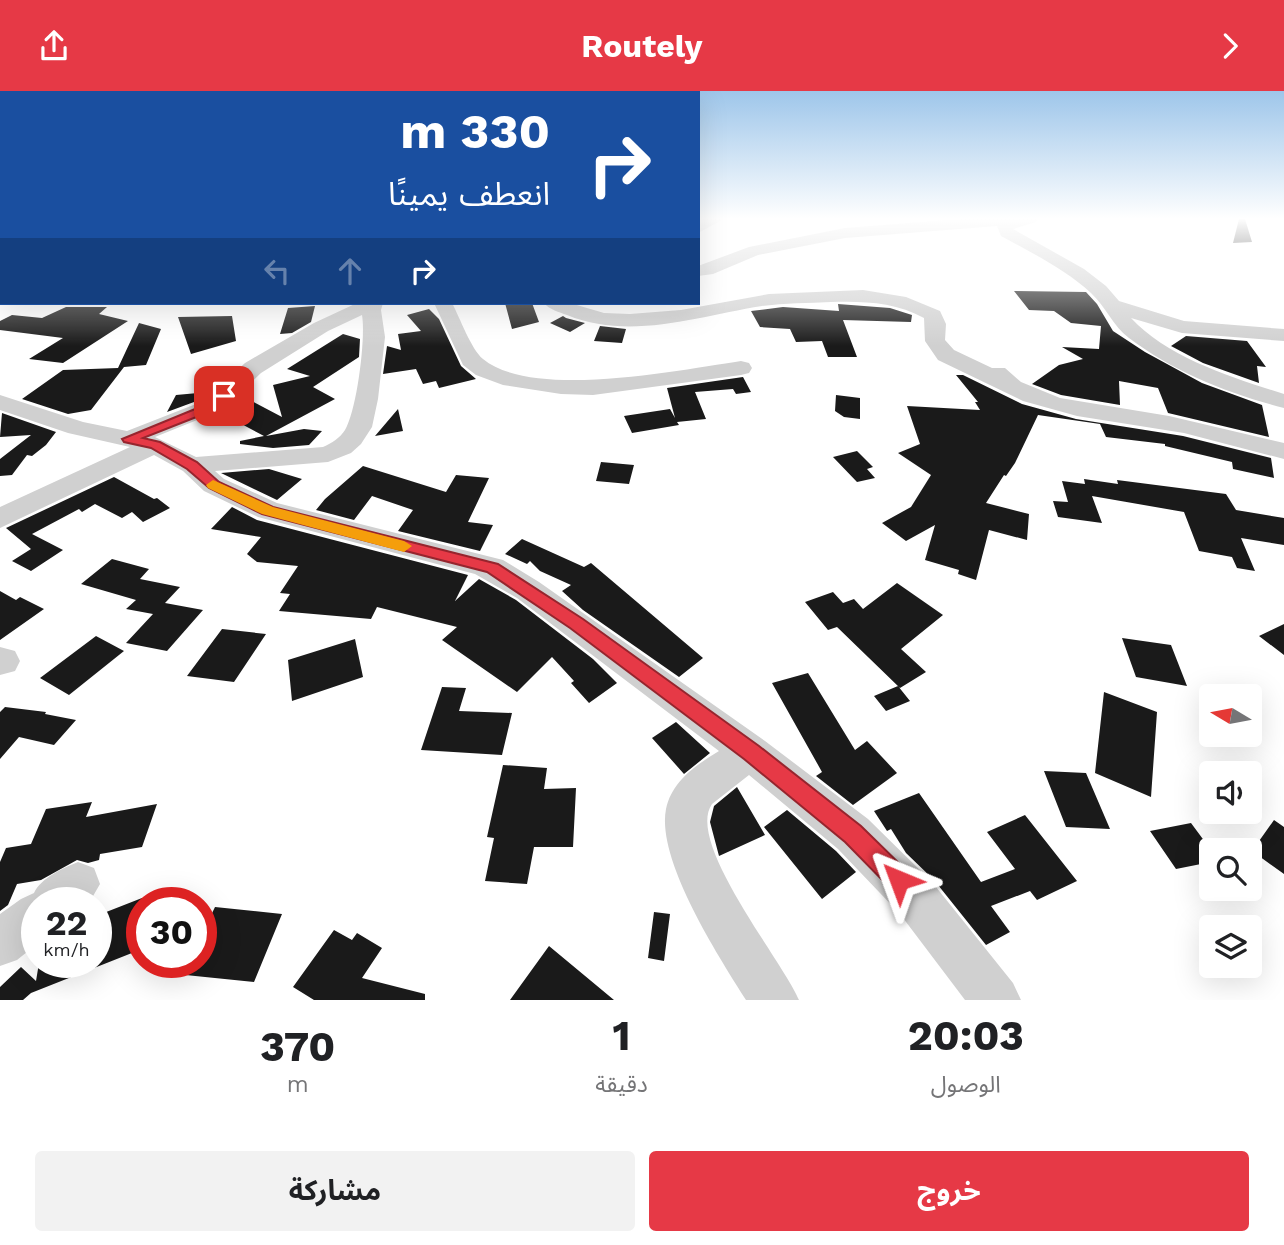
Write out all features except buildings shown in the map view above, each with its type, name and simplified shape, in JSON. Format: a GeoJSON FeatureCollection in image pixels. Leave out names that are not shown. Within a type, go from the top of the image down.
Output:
{"type":"FeatureCollection","features":[{"type":"Feature","properties":{"kind":"street"},"geometry":{"type":"LineString","coordinates":[[700,270],[725,261]]}},
{"type":"Feature","properties":{"kind":"street"},"geometry":{"type":"LineString","coordinates":[[1056,261],[1083,277],[1114,306],[1122,322],[1161,350],[1228,382],[1284,401]]}},
{"type":"Feature","properties":{"kind":"street"},"geometry":{"type":"LineString","coordinates":[[560,305],[590,316],[637,322],[771,299],[848,296],[894,301],[917,306],[933,315],[936,324],[935,341],[946,355],[1041,400],[1171,423],[1284,451]]}},
{"type":"Feature","properties":{"kind":"street"},"geometry":{"type":"LineString","coordinates":[[0,518],[204,409],[224,396],[253,368],[321,327],[369,305]]}},
{"type":"Feature","properties":{"kind":"street"},"geometry":{"type":"LineString","coordinates":[[192,465],[328,454],[345,447],[358,428],[366,407],[376,332],[372,305]]}},
{"type":"Feature","properties":{"kind":"street"},"geometry":{"type":"LineString","coordinates":[[444,305],[471,360],[484,370],[503,378],[561,387],[593,388],[741,368]]}},
{"type":"Feature","properties":{"kind":"street"},"geometry":{"type":"LineString","coordinates":[[1114,306],[1182,327],[1284,335]]}},
{"type":"Feature","properties":{"kind":"street"},"geometry":{"type":"LineString","coordinates":[[985,359],[1012,385]]}},
{"type":"Feature","properties":{"kind":"street"},"geometry":{"type":"LineString","coordinates":[[0,402],[64,425],[142,442],[192,465],[214,485],[268,510],[492,568],[576,624],[814,801],[882,862],[932,917],[996,1000]]}},
{"type":"Feature","properties":{"kind":"street"},"geometry":{"type":"LineString","coordinates":[[751,753],[706,781],[687,808],[689,848],[702,880],[774,1000]]}},
{"type":"Feature","properties":{"kind":"street"},"geometry":{"type":"LineString","coordinates":[[0,943],[21,927]]}},
{"type":"Feature","properties":{"kind":"slow traffic"},"geometry":{"type":"LineString","coordinates":[[213,485],[268,510],[404,546]]}},
{"type":"Feature","properties":{"kind":"route"},"geometry":{"type":"LineString","coordinates":[[224,396],[204,409],[129,439],[155,445],[192,465],[214,485],[268,510],[492,568],[576,624],[814,801],[853,834],[899,880]]}}]}
